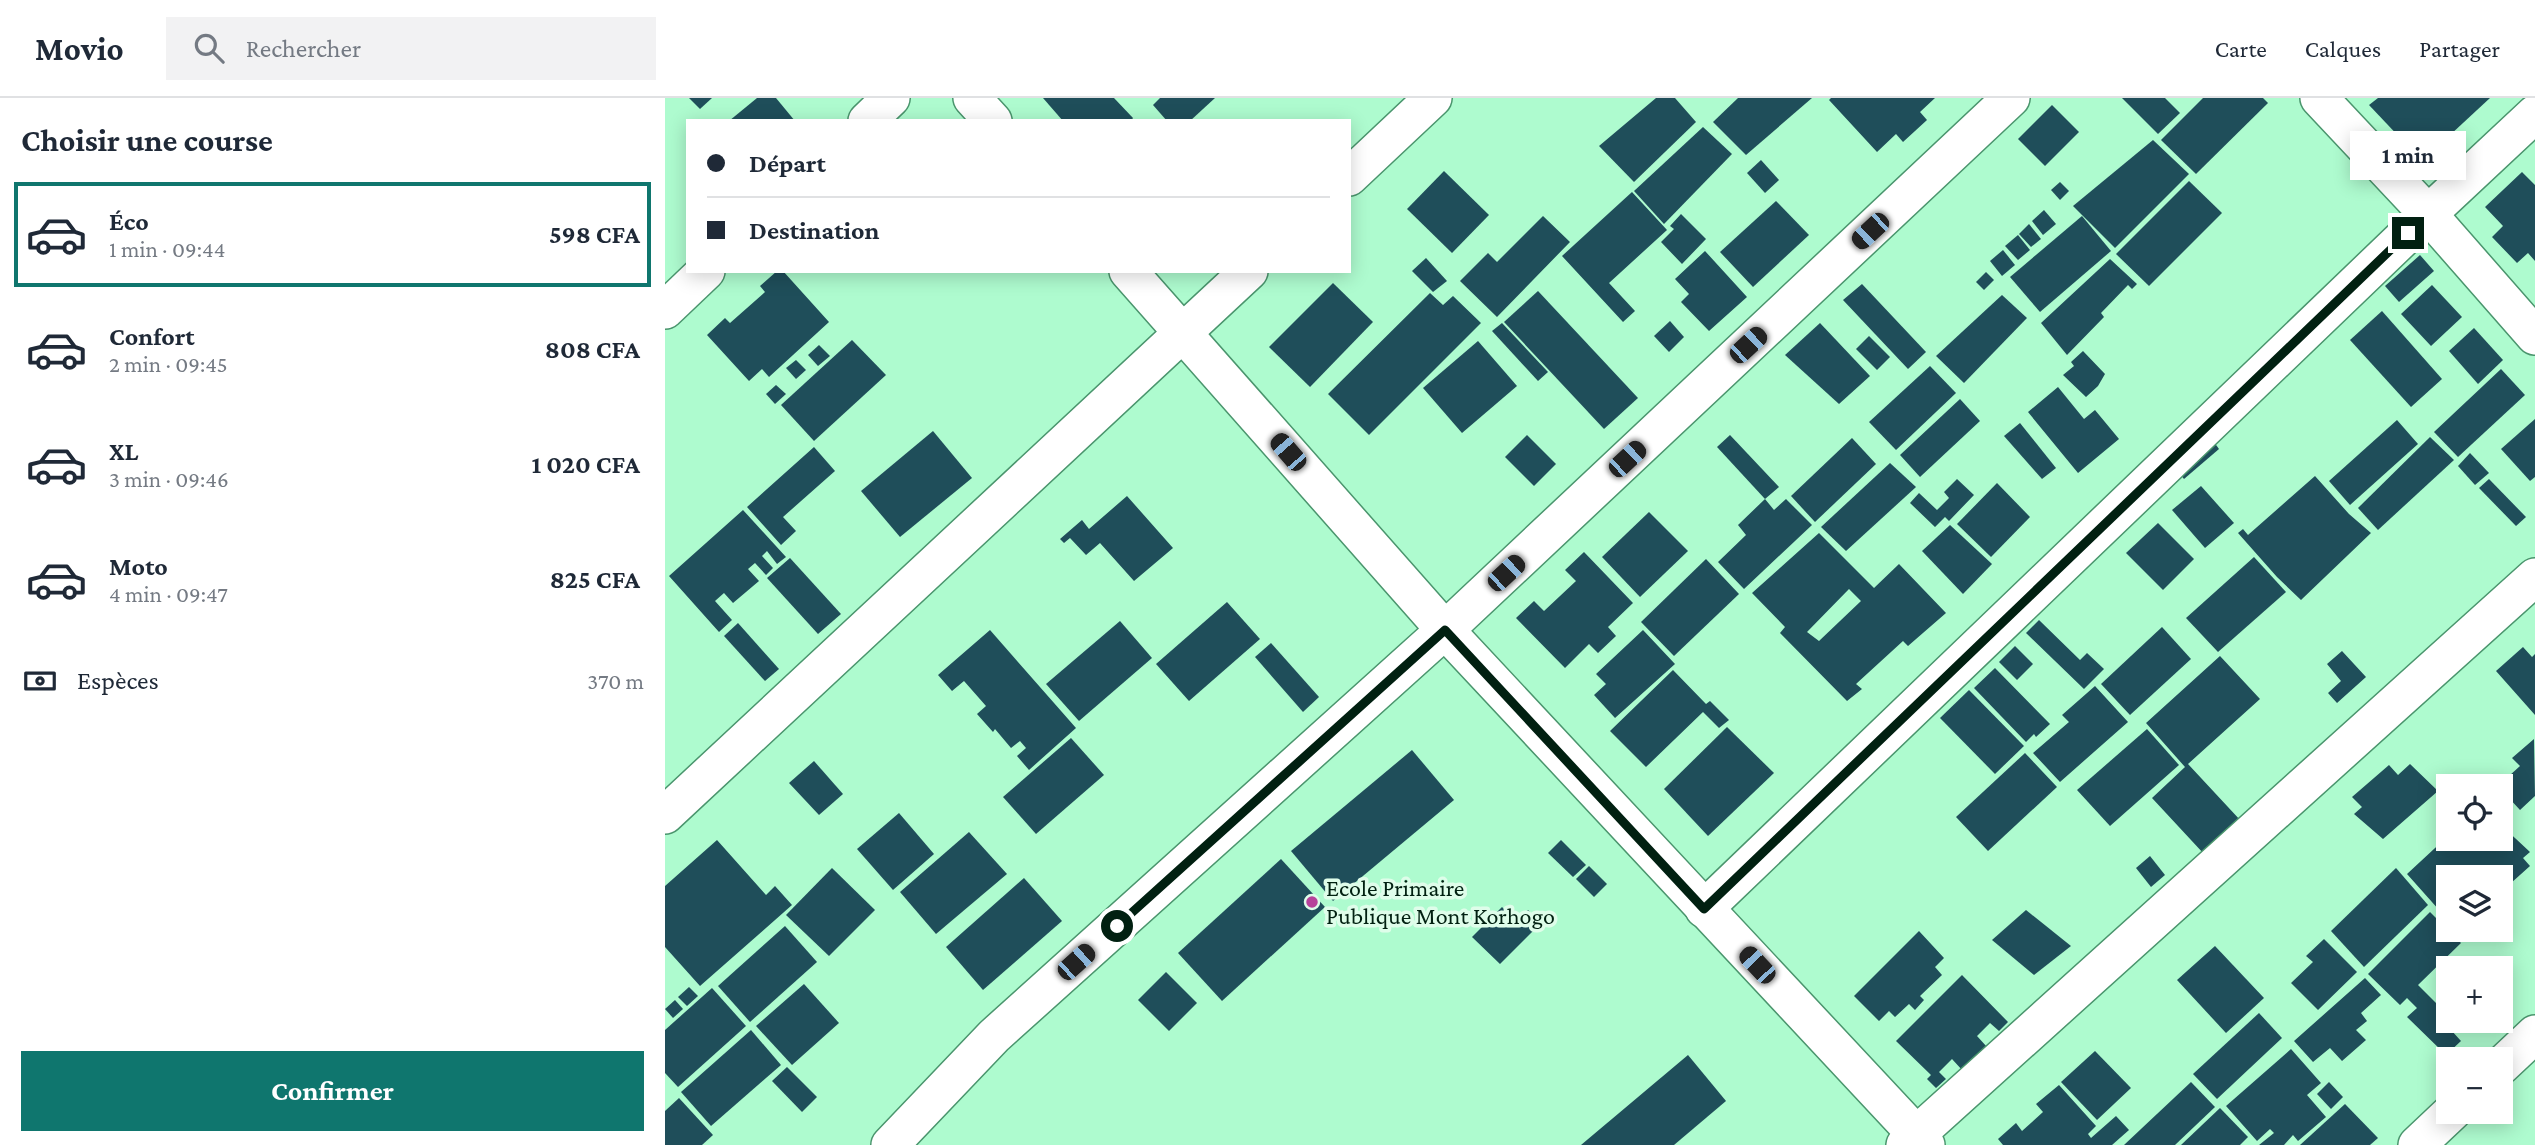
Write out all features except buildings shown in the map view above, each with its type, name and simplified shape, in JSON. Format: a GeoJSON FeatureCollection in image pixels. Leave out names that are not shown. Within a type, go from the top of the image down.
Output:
{"type":"FeatureCollection","features":[{"type":"Feature","properties":{"kind":"street"},"geometry":{"type":"LineString","coordinates":[[869,119],[891,98]]}},
{"type":"Feature","properties":{"kind":"street"},"geometry":{"type":"LineString","coordinates":[[972,98],[991,119]]}},
{"type":"Feature","properties":{"kind":"street"},"geometry":{"type":"LineString","coordinates":[[1351,175],[1433,98]]}},
{"type":"Feature","properties":{"kind":"street"},"geometry":{"type":"LineString","coordinates":[[890,1145],[994,1036],[1445,630],[2011,98]]}},
{"type":"Feature","properties":{"kind":"street"},"geometry":{"type":"LineString","coordinates":[[2319,98],[2428,214],[2535,337]]}},
{"type":"Feature","properties":{"kind":"street"},"geometry":{"type":"LineString","coordinates":[[1704,909],[2535,114]]}},
{"type":"Feature","properties":{"kind":"street"},"geometry":{"type":"LineString","coordinates":[[665,310],[704,273]]}},
{"type":"Feature","properties":{"kind":"street"},"geometry":{"type":"LineString","coordinates":[[1130,273],[1445,630],[1916,1142],[2535,577]]}},
{"type":"Feature","properties":{"kind":"street"},"geometry":{"type":"LineString","coordinates":[[665,815],[1247,273]]}},
{"type":"Feature","properties":{"kind":"street"},"geometry":{"type":"LineString","coordinates":[[2513,1055],[2535,1034]]}},
{"type":"Feature","properties":{"kind":"street"},"geometry":{"type":"LineString","coordinates":[[2417,1145],[2439,1124]]}},
{"type":"Feature","properties":{"kind":"place","name":"Ecole Primaire Publique Mont Korhogo"},"geometry":{"type":"Point","coordinates":[1312,902]}},
{"type":"Feature","properties":{"kind":"route"},"geometry":{"type":"LineString","coordinates":[[1117,926],[1445,630],[1704,909],[2408,233]]}}]}
